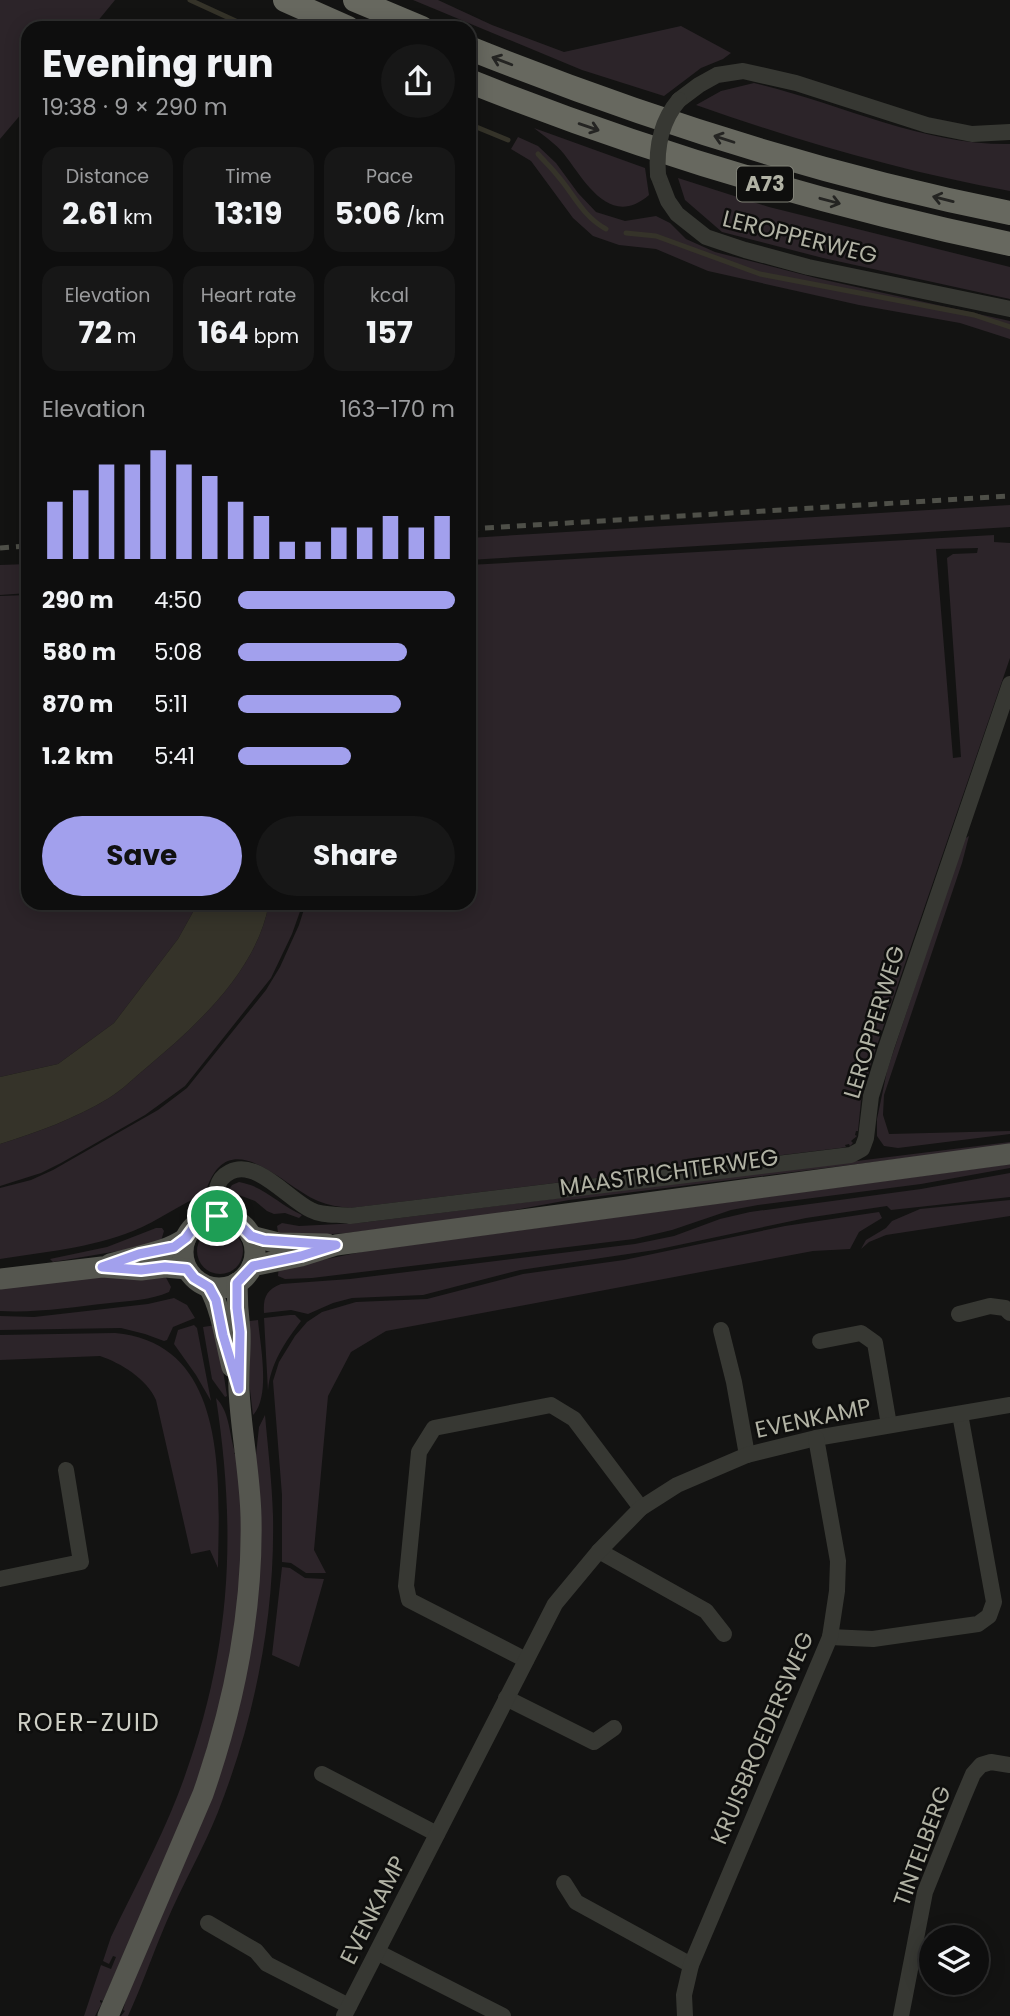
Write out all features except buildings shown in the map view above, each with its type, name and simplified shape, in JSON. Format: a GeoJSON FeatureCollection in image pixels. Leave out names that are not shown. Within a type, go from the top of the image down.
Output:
{"type":"FeatureCollection","features":[{"type":"Feature","properties":{"kind":"highway"},"geometry":{"type":"LineString","coordinates":[[285,0],[332,21]]}},
{"type":"Feature","properties":{"kind":"highway"},"geometry":{"type":"LineString","coordinates":[[355,0],[405,21]]}},
{"type":"Feature","properties":{"kind":"highway","name":"A73"},"geometry":{"type":"LineString","coordinates":[[476,51],[601,99],[743,145],[871,181],[1010,213]]}},
{"type":"Feature","properties":{"kind":"highway","name":"A73"},"geometry":{"type":"LineString","coordinates":[[476,84],[562,118],[773,186],[1010,244]]}},
{"type":"Feature","properties":{"kind":"main road","name":"MAASTRICHTERWEG"},"geometry":{"type":"LineString","coordinates":[[253,1266],[336,1245],[1010,1154]]}},
{"type":"Feature","properties":{"kind":"main road"},"geometry":{"type":"LineString","coordinates":[[102,1267],[139,1254],[163,1251],[186,1238],[197,1223],[217,1216],[234,1219],[251,1236],[255,1250],[253,1266],[237,1283],[225,1288],[209,1287],[194,1278],[187,1269],[183,1254],[186,1238]]}},
{"type":"Feature","properties":{"kind":"main road","name":"MAASTRICHTERWEG"},"geometry":{"type":"LineString","coordinates":[[251,1236],[278,1242],[336,1245]]}},
{"type":"Feature","properties":{"kind":"main road"},"geometry":{"type":"LineString","coordinates":[[0,1279],[102,1267],[187,1269]]}},
{"type":"Feature","properties":{"kind":"main road"},"geometry":{"type":"LineString","coordinates":[[108,2016],[203,1794],[237,1674],[249,1593],[251,1539],[249,1482],[239,1389],[237,1283]]}},
{"type":"Feature","properties":{"kind":"main road"},"geometry":{"type":"LineString","coordinates":[[209,1287],[219,1310],[223,1335],[239,1389]]}},
{"type":"Feature","properties":{"kind":"street","name":"LEROPPERWEG"},"geometry":{"type":"LineString","coordinates":[[1010,132],[972,134],[927,125],[796,83],[743,71],[717,75],[679,100],[667,116],[657,158],[658,175],[668,201],[677,214],[706,237],[808,267],[1010,309]]}},
{"type":"Feature","properties":{"kind":"street","name":"LEROPPERWEG"},"geometry":{"type":"LineString","coordinates":[[217,1216],[215,1195],[218,1183],[224,1175],[236,1169],[264,1177],[312,1210],[350,1216],[851,1155],[862,1149],[872,1096],[886,1048],[1010,684]]}},
{"type":"Feature","properties":{"kind":"street"},"geometry":{"type":"LineString","coordinates":[[959,1314],[990,1306],[1008,1305]]}},
{"type":"Feature","properties":{"kind":"street","name":"EVENKAMP"},"geometry":{"type":"LineString","coordinates":[[722,1331],[747,1455]]}},
{"type":"Feature","properties":{"kind":"street","name":"EVENKAMP"},"geometry":{"type":"LineString","coordinates":[[820,1341],[861,1333],[875,1343],[889,1425]]}},
{"type":"Feature","properties":{"kind":"street"},"geometry":{"type":"LineString","coordinates":[[526,1660],[409,1600],[406,1586],[419,1452],[434,1428],[551,1405],[574,1419],[641,1508]]}},
{"type":"Feature","properties":{"kind":"street","name":"EVENKAMP"},"geometry":{"type":"LineString","coordinates":[[208,1923],[256,1951],[267,1964],[346,2011],[555,1604],[641,1508],[677,1485],[747,1455],[816,1438],[1010,1405]]}},
{"type":"Feature","properties":{"kind":"street"},"geometry":{"type":"LineString","coordinates":[[830,1637],[873,1639],[978,1624],[989,1616],[994,1602],[960,1414]]}},
{"type":"Feature","properties":{"kind":"street","name":"KRUISBROEDERSWEG"},"geometry":{"type":"LineString","coordinates":[[685,2016],[684,1995],[691,1965],[830,1637],[838,1591],[838,1561],[816,1438]]}},
{"type":"Feature","properties":{"kind":"street"},"geometry":{"type":"LineString","coordinates":[[0,1579],[81,1562],[66,1470]]}},
{"type":"Feature","properties":{"kind":"street"},"geometry":{"type":"LineString","coordinates":[[600,1551],[706,1611],[724,1634]]}},
{"type":"Feature","properties":{"kind":"street"},"geometry":{"type":"LineString","coordinates":[[506,1698],[594,1742],[614,1728]]}},
{"type":"Feature","properties":{"kind":"street","name":"TINTELBERG"},"geometry":{"type":"LineString","coordinates":[[901,2016],[925,1892],[973,1774],[981,1765],[991,1762],[1010,1765]]}},
{"type":"Feature","properties":{"kind":"street"},"geometry":{"type":"LineString","coordinates":[[322,1774],[437,1834]]}},
{"type":"Feature","properties":{"kind":"street"},"geometry":{"type":"LineString","coordinates":[[564,1883],[576,1902],[691,1965]]}},
{"type":"Feature","properties":{"kind":"street"},"geometry":{"type":"LineString","coordinates":[[377,1952],[503,2016]]}},
{"type":"Feature","properties":{"kind":"shaded area"},"geometry":{"type":"Polygon","coordinates":[[[0,0],[115,0],[98,21],[21,21],[21,114],[0,139],[0,0]]]}},
{"type":"Feature","properties":{"kind":"shaded area"},"geometry":{"type":"Polygon","coordinates":[[[413,0],[438,0],[492,25],[564,52],[681,26],[731,53],[701,68],[664,96],[582,70],[476,26],[476,21],[464,21],[413,0]]]}},
{"type":"Feature","properties":{"kind":"shaded area"},"geometry":{"type":"Polygon","coordinates":[[[754,83],[945,138],[1010,144],[1010,191],[931,175],[852,154],[696,105],[721,91],[754,83]]]}},
{"type":"Feature","properties":{"kind":"shaded area"},"geometry":{"type":"Polygon","coordinates":[[[534,128],[645,168],[649,195],[635,204],[622,207],[611,204],[590,188],[564,154],[534,128]]]}},
{"type":"Feature","properties":{"kind":"shaded area"},"geometry":{"type":"Polygon","coordinates":[[[518,137],[538,146],[556,163],[596,212],[625,221],[656,216],[670,223],[686,239],[715,252],[816,278],[1010,321],[1010,339],[960,323],[859,305],[708,271],[656,249],[619,245],[593,236],[573,218],[531,161],[511,149],[518,137]]]}},
{"type":"Feature","properties":{"kind":"shaded area"},"geometry":{"type":"Polygon","coordinates":[[[678,178],[769,207],[1010,267],[1010,299],[823,258],[722,232],[685,200],[678,178]]]}},
{"type":"Feature","properties":{"kind":"shaded area"},"geometry":{"type":"Polygon","coordinates":[[[1010,505],[1010,527],[476,560],[476,538],[1010,505]]]}},
{"type":"Feature","properties":{"kind":"shaded area"},"geometry":{"type":"Polygon","coordinates":[[[994,535],[994,542],[1010,543],[1010,658],[872,1060],[861,1101],[858,1131],[855,1135],[857,1136],[850,1146],[849,1144],[840,1148],[350,1208],[318,1201],[272,1172],[241,1159],[227,1162],[215,1172],[205,1194],[133,1231],[84,1245],[0,1259],[0,1188],[31,1180],[53,1170],[158,1110],[187,1088],[266,990],[304,910],[476,910],[476,565],[994,535]],[[978,548],[936,549],[953,758],[961,757],[947,558],[953,554],[977,553],[978,548]]]}},
{"type":"Feature","properties":{"kind":"shaded area"},"geometry":{"type":"Polygon","coordinates":[[[21,564],[21,594],[0,595],[0,565],[21,564]]]}},
{"type":"Feature","properties":{"kind":"shaded area"},"geometry":{"type":"Polygon","coordinates":[[[21,595],[21,910],[194,910],[178,939],[114,1023],[58,1064],[0,1077],[0,596],[21,595]]]}},
{"type":"Feature","properties":{"kind":"shaded area"},"geometry":{"type":"Polygon","coordinates":[[[969,836],[884,1095],[883,1115],[889,1134],[1010,1131],[1010,1134],[898,1148],[884,1146],[877,1136],[877,1119],[887,1071],[964,839],[969,836]]]}},
{"type":"Feature","properties":{"kind":"shaded area"},"geometry":{"type":"Polygon","coordinates":[[[194,910],[267,910],[252,951],[222,995],[185,1034],[128,1084],[96,1106],[69,1119],[0,1144],[0,1077],[58,1064],[114,1023],[178,939],[194,910]]]}},
{"type":"Feature","properties":{"kind":"shaded area"},"geometry":{"type":"Polygon","coordinates":[[[267,910],[301,910],[271,978],[185,1086],[145,1115],[61,1163],[41,1173],[0,1186],[0,1144],[69,1119],[96,1106],[123,1088],[185,1034],[222,995],[252,951],[267,910]]]}},
{"type":"Feature","properties":{"kind":"shaded area"},"geometry":{"type":"Polygon","coordinates":[[[1010,1142],[1010,1145],[569,1200],[466,1219],[346,1233],[279,1238],[277,1226],[282,1223],[299,1226],[359,1223],[1010,1142]]]}},
{"type":"Feature","properties":{"kind":"shaded area"},"geometry":{"type":"Polygon","coordinates":[[[1010,1164],[1010,1168],[921,1184],[731,1210],[672,1230],[634,1239],[312,1278],[285,1279],[278,1276],[279,1265],[312,1262],[366,1251],[1010,1164]]]}},
{"type":"Feature","properties":{"kind":"shaded area"},"geometry":{"type":"Polygon","coordinates":[[[1010,1173],[1010,1197],[891,1210],[887,1206],[806,1218],[655,1250],[520,1270],[423,1295],[352,1298],[308,1314],[291,1310],[264,1313],[267,1295],[281,1284],[350,1279],[635,1244],[674,1236],[720,1219],[750,1212],[921,1189],[1010,1173]]]}},
{"type":"Feature","properties":{"kind":"shaded area"},"geometry":{"type":"Polygon","coordinates":[[[239,1182],[256,1187],[302,1215],[299,1218],[285,1213],[274,1214],[255,1201],[228,1191],[232,1185],[239,1182]]]}},
{"type":"Feature","properties":{"kind":"shaded area"},"geometry":{"type":"Polygon","coordinates":[[[1010,1200],[1010,1216],[886,1235],[869,1242],[861,1249],[866,1240],[886,1228],[892,1221],[920,1209],[1010,1200]]]}},
{"type":"Feature","properties":{"kind":"shaded area"},"geometry":{"type":"Polygon","coordinates":[[[879,1212],[882,1218],[859,1232],[850,1249],[813,1251],[386,1331],[351,1352],[328,1396],[314,1550],[326,1573],[306,1573],[291,1563],[282,1562],[282,1495],[273,1381],[279,1362],[295,1336],[307,1322],[322,1312],[356,1302],[427,1299],[523,1274],[624,1260],[785,1226],[879,1212]]]}},
{"type":"Feature","properties":{"kind":"shaded area"},"geometry":{"type":"Polygon","coordinates":[[[162,1228],[164,1231],[160,1244],[53,1262],[50,1259],[107,1247],[162,1228]]]}},
{"type":"Feature","properties":{"kind":"shaded area"},"geometry":{"type":"Polygon","coordinates":[[[220,1228],[236,1235],[243,1251],[236,1267],[220,1274],[204,1267],[197,1251],[204,1235],[220,1228]]]}},
{"type":"Feature","properties":{"kind":"shaded area"},"geometry":{"type":"Polygon","coordinates":[[[163,1272],[171,1287],[169,1292],[155,1297],[55,1309],[0,1311],[0,1288],[163,1272]]]}},
{"type":"Feature","properties":{"kind":"shaded area"},"geometry":{"type":"Polygon","coordinates":[[[174,1298],[187,1305],[195,1318],[173,1327],[164,1341],[121,1328],[0,1330],[0,1316],[34,1317],[148,1304],[174,1298]]]}},
{"type":"Feature","properties":{"kind":"shaded area"},"geometry":{"type":"Polygon","coordinates":[[[295,1315],[301,1321],[275,1363],[268,1391],[264,1318],[295,1315]]]}},
{"type":"Feature","properties":{"kind":"shaded area"},"geometry":{"type":"Polygon","coordinates":[[[258,1320],[263,1383],[262,1396],[253,1415],[242,1322],[258,1320]]]}},
{"type":"Feature","properties":{"kind":"shaded area"},"geometry":{"type":"Polygon","coordinates":[[[194,1325],[197,1328],[211,1401],[174,1344],[178,1330],[194,1325]]]}},
{"type":"Feature","properties":{"kind":"shaded area"},"geometry":{"type":"Polygon","coordinates":[[[216,1325],[227,1396],[225,1397],[212,1379],[203,1327],[216,1325]]]}},
{"type":"Feature","properties":{"kind":"shaded area"},"geometry":{"type":"Polygon","coordinates":[[[115,1333],[152,1342],[180,1362],[198,1389],[210,1422],[216,1459],[218,1568],[210,1550],[191,1554],[156,1400],[140,1379],[125,1367],[100,1356],[0,1360],[0,1335],[115,1333]]]}},
{"type":"Feature","properties":{"kind":"shaded area"},"geometry":{"type":"Polygon","coordinates":[[[216,1398],[224,1410],[236,1454],[242,1498],[239,1606],[225,1690],[189,1807],[103,2001],[100,2000],[102,2003],[95,2016],[84,2016],[101,1965],[111,1969],[116,1957],[113,1956],[109,1964],[103,1961],[111,1937],[177,1797],[209,1698],[225,1601],[227,1552],[227,1502],[216,1398]]]}},
{"type":"Feature","properties":{"kind":"shaded area"},"geometry":{"type":"Polygon","coordinates":[[[265,1415],[273,1554],[266,1629],[252,1704],[231,1776],[212,1826],[172,1909],[128,2016],[121,2016],[125,2011],[123,2010],[133,1976],[223,1758],[259,1427],[265,1415]]]}},
{"type":"Feature","properties":{"kind":"shaded area"},"geometry":{"type":"Polygon","coordinates":[[[282,1567],[290,1568],[305,1578],[324,1579],[299,1667],[272,1655],[282,1567]]]}},
{"type":"Feature","properties":{"kind":"waterway"},"geometry":{"type":"LineString","coordinates":[[190,0],[236,21]]}},
{"type":"Feature","properties":{"kind":"waterway"},"geometry":{"type":"LineString","coordinates":[[476,127],[508,140]]}},
{"type":"Feature","properties":{"kind":"waterway"},"geometry":{"type":"LineString","coordinates":[[538,154],[584,211],[606,229]]}},
{"type":"Feature","properties":{"kind":"waterway"},"geometry":{"type":"LineString","coordinates":[[626,233],[656,236],[760,274],[974,315],[1010,327]]}},
{"type":"Feature","properties":{"kind":"railway"},"geometry":{"type":"LineString","coordinates":[[476,529],[1010,496]]}},
{"type":"Feature","properties":{"kind":"railway"},"geometry":{"type":"LineString","coordinates":[[0,548],[21,546]]}},
{"type":"Feature","properties":{"kind":"district","name":"ROER-ZUID"},"geometry":{"type":"Point","coordinates":[89,1723]}},
{"type":"Feature","properties":{"kind":"route"},"geometry":{"type":"LineString","coordinates":[[217,1216],[234,1219],[247,1229],[251,1236],[264,1240],[336,1245],[253,1266],[237,1283],[239,1389],[223,1335],[219,1310],[209,1287],[200,1283],[187,1269],[102,1267],[139,1254],[174,1247],[186,1238],[197,1223],[217,1216]]}}]}
